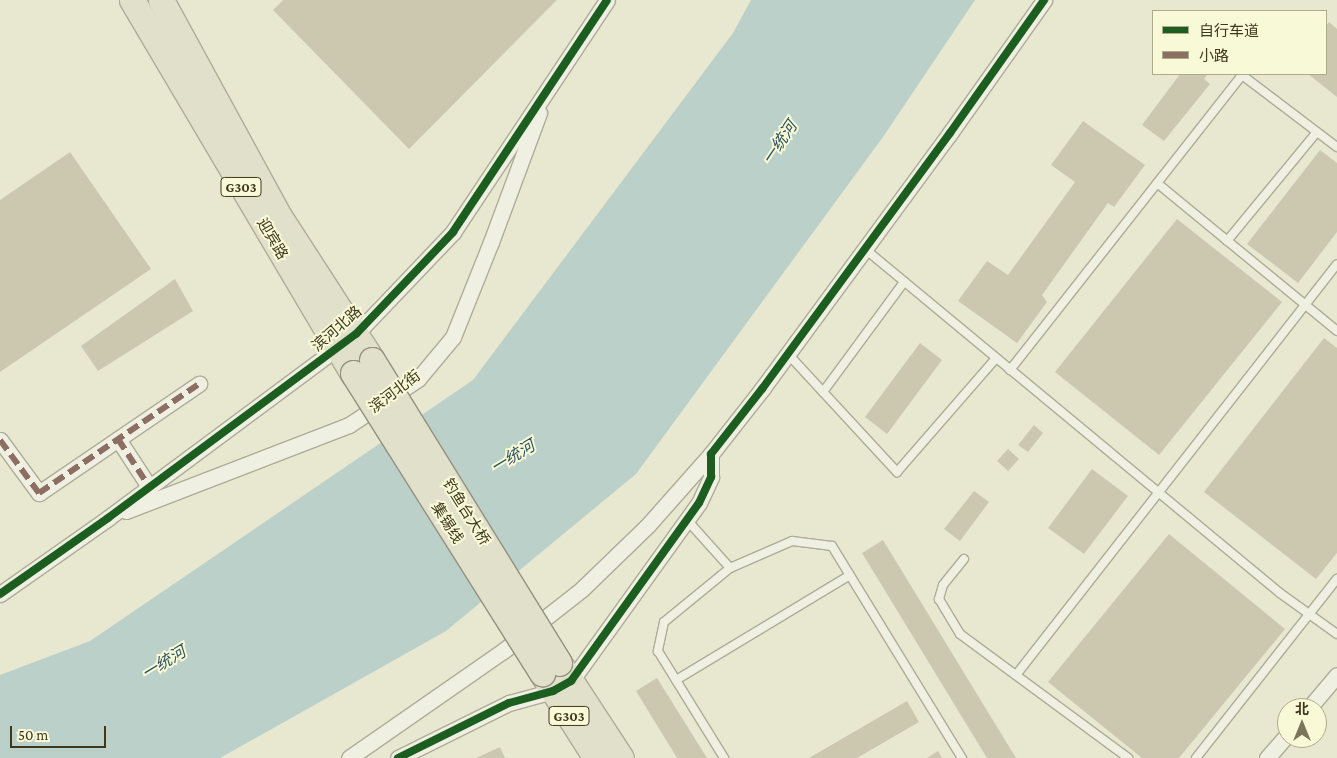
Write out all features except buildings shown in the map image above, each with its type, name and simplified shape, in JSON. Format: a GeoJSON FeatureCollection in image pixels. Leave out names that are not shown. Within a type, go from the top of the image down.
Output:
{"type":"FeatureCollection","features":[{"type":"Feature","properties":{"kind":"highway","name":"迎宾路"},"geometry":{"type":"LineString","coordinates":[[132,0],[338,350],[363,366]]}},
{"type":"Feature","properties":{"kind":"highway","name":"迎宾路"},"geometry":{"type":"LineString","coordinates":[[161,0],[276,213],[356,334],[363,366]]}},
{"type":"Feature","properties":{"kind":"highway","name":"钓鱼台大桥"},"geometry":{"type":"LineString","coordinates":[[363,366],[557,677]]}},
{"type":"Feature","properties":{"kind":"highway","name":"G303"},"geometry":{"type":"LineString","coordinates":[[557,677],[596,758]]}},
{"type":"Feature","properties":{"kind":"highway","name":"G303"},"geometry":{"type":"LineString","coordinates":[[557,677],[621,758]]}},
{"type":"Feature","properties":{"kind":"street","name":"滨河北路"},"geometry":{"type":"LineString","coordinates":[[0,594],[150,488],[338,350],[356,334],[453,232],[607,0]]}},
{"type":"Feature","properties":{"kind":"street"},"geometry":{"type":"LineString","coordinates":[[349,758],[503,651],[582,589],[649,524],[711,454],[788,354],[1044,0]]}},
{"type":"Feature","properties":{"kind":"street","name":"滨河北街"},"geometry":{"type":"LineString","coordinates":[[108,518],[349,425],[418,379],[453,336],[491,242],[548,90]]}},
{"type":"Feature","properties":{"kind":"street"},"geometry":{"type":"LineString","coordinates":[[0,440],[39,493],[198,384]]}},
{"type":"Feature","properties":{"kind":"street"},"geometry":{"type":"LineString","coordinates":[[118,439],[150,488]]}},
{"type":"Feature","properties":{"kind":"street"},"geometry":{"type":"LineString","coordinates":[[398,758],[510,703],[557,677],[699,503],[711,477],[711,454]]}},
{"type":"Feature","properties":{"kind":"street"},"geometry":{"type":"LineString","coordinates":[[1319,698],[1337,677]]}},
{"type":"Feature","properties":{"kind":"street"},"geometry":{"type":"LineString","coordinates":[[1267,758],[1277,746]]}},
{"type":"Feature","properties":{"kind":"lane"},"geometry":{"type":"LineString","coordinates":[[1010,370],[1242,75],[1337,148]]}},
{"type":"Feature","properties":{"kind":"lane"},"geometry":{"type":"LineString","coordinates":[[1227,241],[1317,132]]}},
{"type":"Feature","properties":{"kind":"lane"},"geometry":{"type":"LineString","coordinates":[[1157,183],[1337,331]]}},
{"type":"Feature","properties":{"kind":"lane"},"geometry":{"type":"LineString","coordinates":[[864,249],[1280,593],[1337,634]]}},
{"type":"Feature","properties":{"kind":"lane"},"geometry":{"type":"LineString","coordinates":[[1016,675],[1337,264]]}},
{"type":"Feature","properties":{"kind":"lane"},"geometry":{"type":"LineString","coordinates":[[823,392],[904,282]]}},
{"type":"Feature","properties":{"kind":"lane"},"geometry":{"type":"LineString","coordinates":[[788,354],[897,472],[996,358]]}},
{"type":"Feature","properties":{"kind":"lane"},"geometry":{"type":"LineString","coordinates":[[687,520],[730,568]]}},
{"type":"Feature","properties":{"kind":"lane"},"geometry":{"type":"LineString","coordinates":[[724,758],[658,651],[664,622],[730,568],[792,541],[832,546],[962,758]]}},
{"type":"Feature","properties":{"kind":"lane"},"geometry":{"type":"LineString","coordinates":[[964,558],[942,585],[939,599],[960,634],[1128,758]]}},
{"type":"Feature","properties":{"kind":"lane"},"geometry":{"type":"LineString","coordinates":[[676,680],[850,575]]}},
{"type":"Feature","properties":{"kind":"lane"},"geometry":{"type":"LineString","coordinates":[[1196,758],[1337,579]]}},
{"type":"Feature","properties":{"kind":"water","name":"一统河"},"geometry":{"type":"Polygon","coordinates":[[[751,0],[975,0],[883,137],[636,474],[446,631],[220,758],[0,758],[0,675],[90,641],[473,380],[733,33],[751,0]]]}},
{"type":"Feature","properties":{"kind":"marked path"},"geometry":{"type":"LineString","coordinates":[[0,440],[39,493],[199,384]]}},
{"type":"Feature","properties":{"kind":"marked path"},"geometry":{"type":"LineString","coordinates":[[118,439],[150,488]]}},
{"type":"Feature","properties":{"kind":"cycle path"},"geometry":{"type":"LineString","coordinates":[[0,594],[108,518],[356,334],[453,232],[607,0]]}},
{"type":"Feature","properties":{"kind":"cycle path"},"geometry":{"type":"LineString","coordinates":[[398,758],[509,703],[553,691],[571,681],[699,503],[711,477],[711,454],[762,389],[950,133],[1044,0]]}}]}
